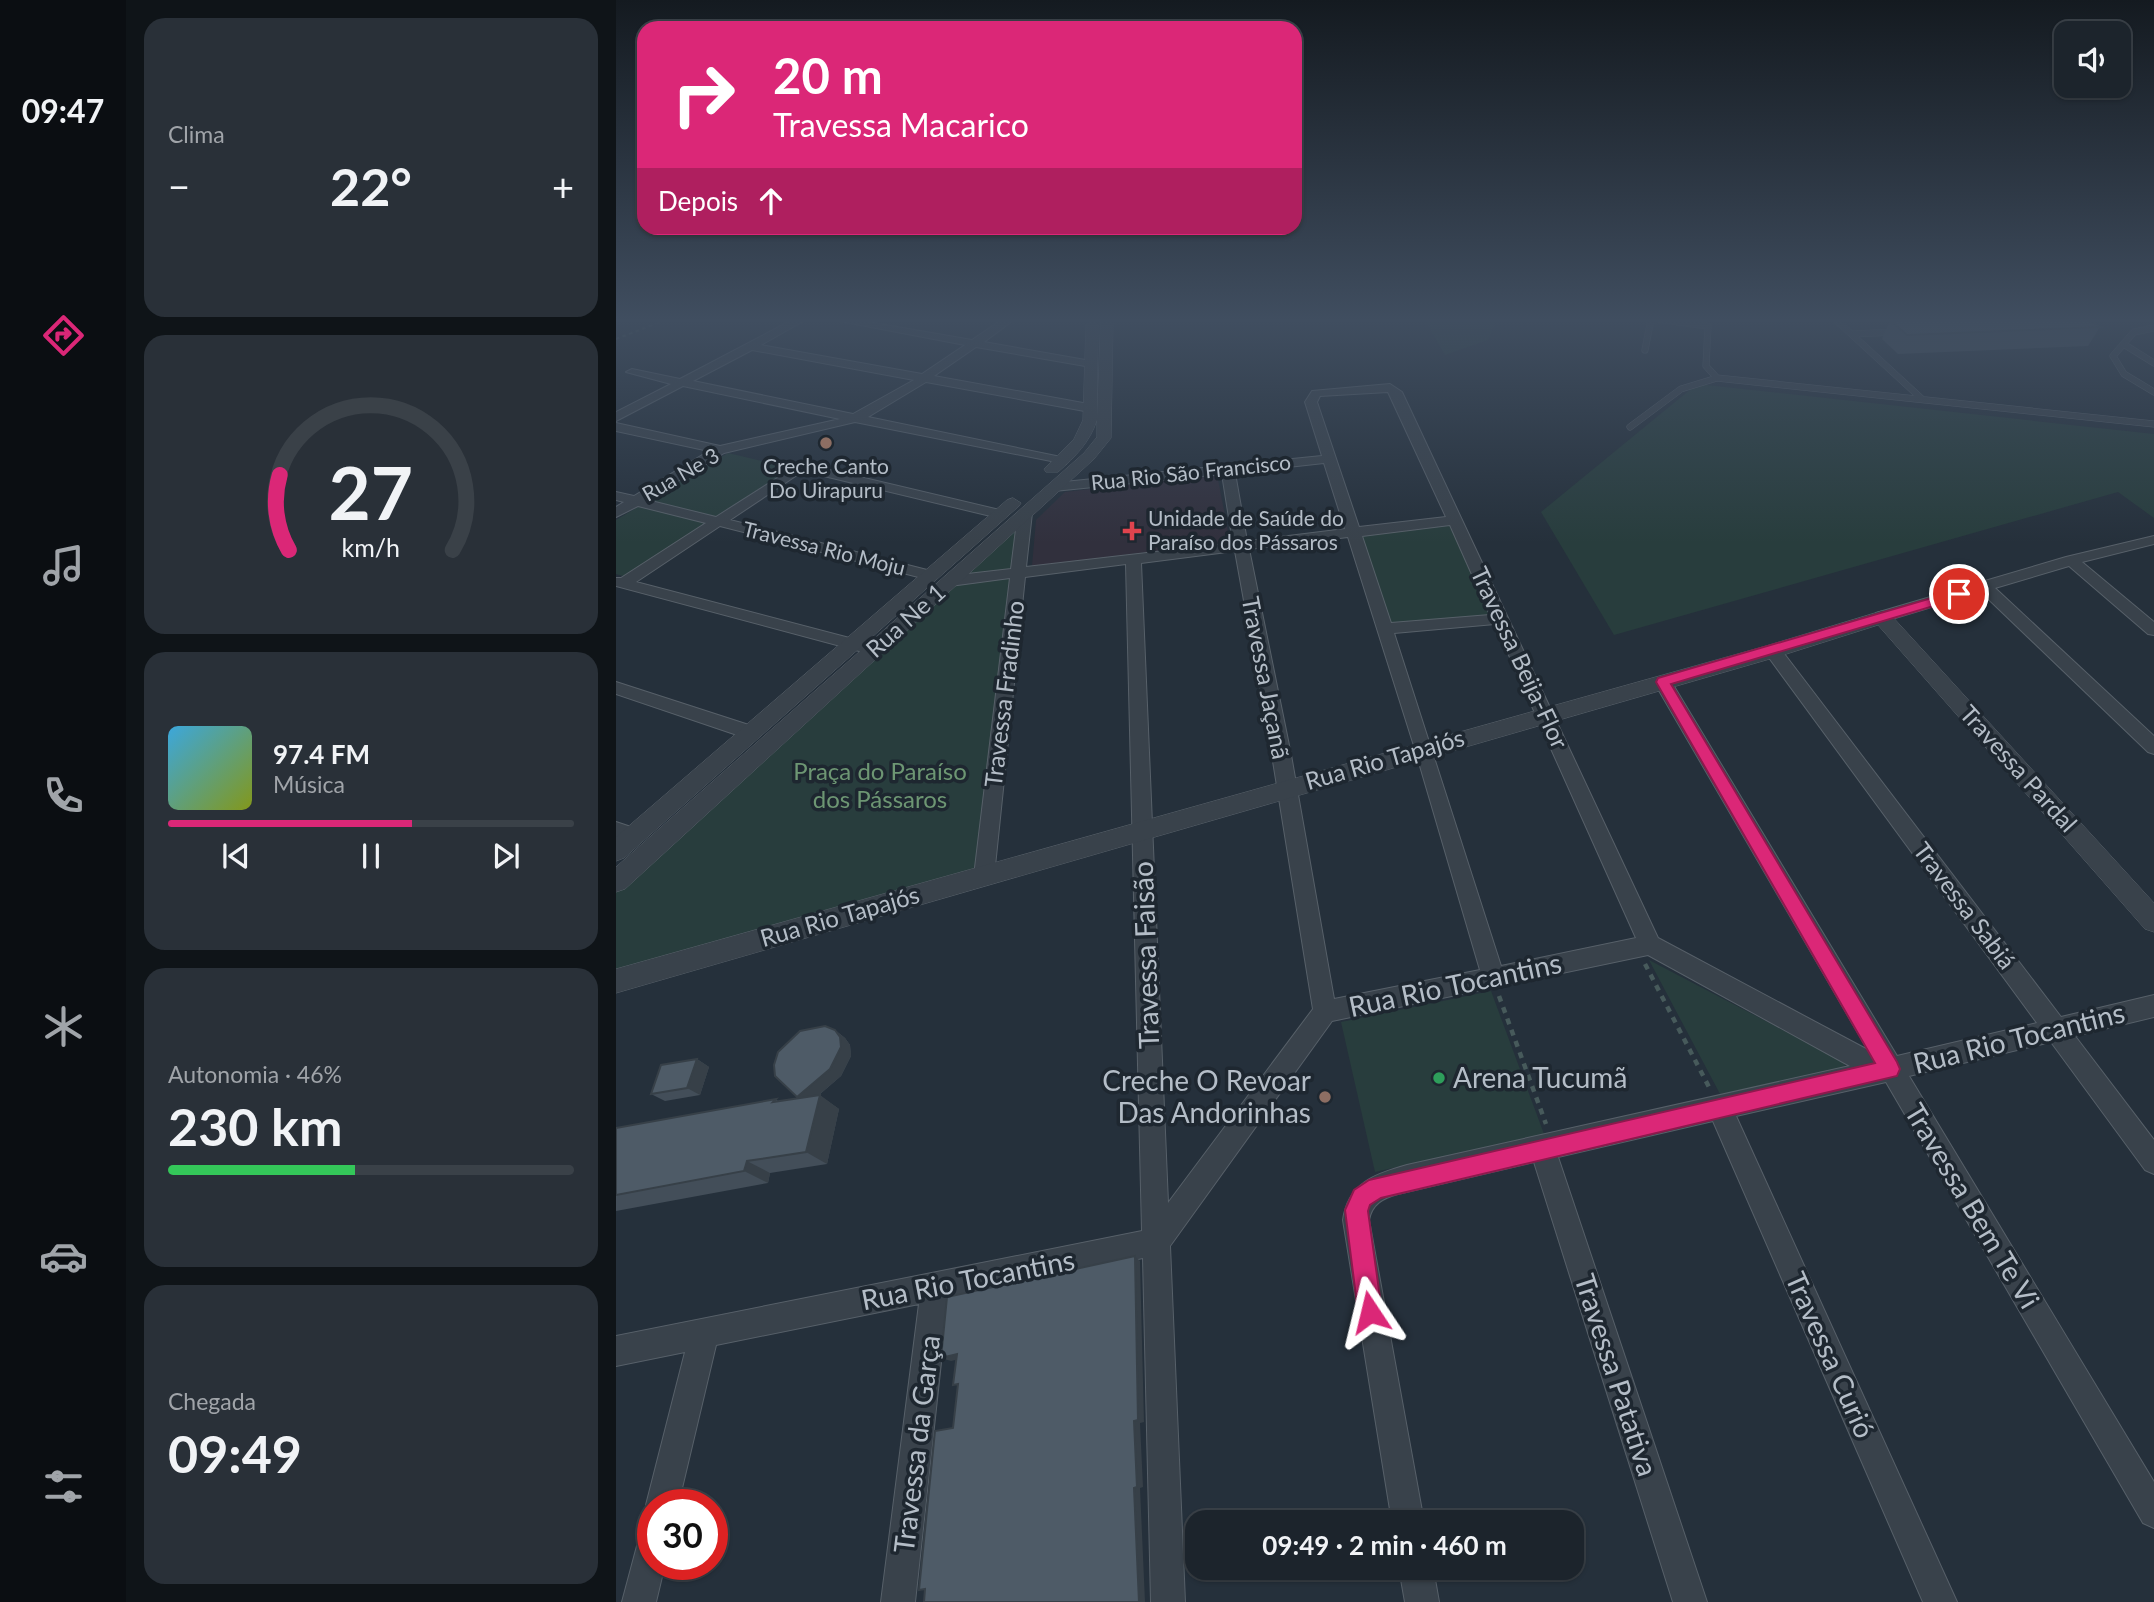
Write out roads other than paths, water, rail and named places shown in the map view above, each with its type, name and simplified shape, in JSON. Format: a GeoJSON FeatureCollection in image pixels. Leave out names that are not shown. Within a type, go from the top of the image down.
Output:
{"type":"FeatureCollection","features":[{"type":"Feature","properties":{"kind":"street"},"geometry":{"type":"LineString","coordinates":[[616,417],[659,394]]}},
{"type":"Feature","properties":{"kind":"street","name":"Rua Rio São Francisco"},"geometry":{"type":"LineString","coordinates":[[736,394],[855,419],[1059,472],[1228,469],[1329,459]]}},
{"type":"Feature","properties":{"kind":"street","name":"Rua Ne 3"},"geometry":{"type":"LineString","coordinates":[[616,513],[720,450],[855,419],[898,394]]}},
{"type":"Feature","properties":{"kind":"street"},"geometry":{"type":"LineString","coordinates":[[1008,394],[1090,408]]}},
{"type":"Feature","properties":{"kind":"street","name":"Rua Ne 1"},"geometry":{"type":"LineString","coordinates":[[616,882],[1024,513],[1083,439],[1090,394]]}},
{"type":"Feature","properties":{"kind":"street","name":"Rua Ne 1"},"geometry":{"type":"LineString","coordinates":[[616,851],[624,833],[749,732],[999,514],[1104,438],[1105,394]]}},
{"type":"Feature","properties":{"kind":"street","name":"Travessa Beija-Flor"},"geometry":{"type":"LineString","coordinates":[[1315,394],[1311,402],[1329,459]]}},
{"type":"Feature","properties":{"kind":"street","name":"Travessa Beija-Flor"},"geometry":{"type":"LineString","coordinates":[[1397,394],[1545,715],[1643,946]]}},
{"type":"Feature","properties":{"kind":"street"},"geometry":{"type":"LineString","coordinates":[[616,427],[720,450]]}},
{"type":"Feature","properties":{"kind":"street"},"geometry":{"type":"LineString","coordinates":[[1329,459],[1424,749],[1493,977]]}},
{"type":"Feature","properties":{"kind":"street"},"geometry":{"type":"LineString","coordinates":[[620,583],[718,523],[796,469],[805,468],[999,514]]}},
{"type":"Feature","properties":{"kind":"street","name":"Travessa Jaçanã"},"geometry":{"type":"LineString","coordinates":[[1228,469],[1239,546],[1268,680],[1325,1012]]}},
{"type":"Feature","properties":{"kind":"street","name":"Travessa Rio Moju"},"geometry":{"type":"LineString","coordinates":[[616,496],[930,575]]}},
{"type":"Feature","properties":{"kind":"street","name":"Travessa Fradinho"},"geometry":{"type":"LineString","coordinates":[[984,876],[1024,513]]}},
{"type":"Feature","properties":{"kind":"street"},"geometry":{"type":"LineString","coordinates":[[950,581],[1457,520]]}},
{"type":"Feature","properties":{"kind":"street","name":"Rua Rio Tapajós"},"geometry":{"type":"LineString","coordinates":[[616,981],[1773,651],[2071,560],[2154,540]]}},
{"type":"Feature","properties":{"kind":"street","name":"Travessa Faisão"},"geometry":{"type":"LineString","coordinates":[[1132,559],[1168,1602]]}},
{"type":"Feature","properties":{"kind":"street"},"geometry":{"type":"LineString","coordinates":[[2071,560],[2154,630]]}},
{"type":"Feature","properties":{"kind":"street"},"geometry":{"type":"LineString","coordinates":[[620,583],[874,650]]}},
{"type":"Feature","properties":{"kind":"street"},"geometry":{"type":"LineString","coordinates":[[1985,587],[2154,747]]}},
{"type":"Feature","properties":{"kind":"street","name":"Travessa Pardal"},"geometry":{"type":"LineString","coordinates":[[1882,617],[2154,921]]}},
{"type":"Feature","properties":{"kind":"street"},"geometry":{"type":"LineString","coordinates":[[1385,629],[1499,619]]}},
{"type":"Feature","properties":{"kind":"street","name":"Travessa Sabiá"},"geometry":{"type":"LineString","coordinates":[[1773,651],[2154,1161]]}},
{"type":"Feature","properties":{"kind":"street","name":"Travessa Bem Te Vi"},"geometry":{"type":"LineString","coordinates":[[1663,682],[1887,1070],[2154,1512]]}},
{"type":"Feature","properties":{"kind":"street"},"geometry":{"type":"LineString","coordinates":[[616,688],[749,732]]}},
{"type":"Feature","properties":{"kind":"street","name":"Rua Rio Tocantins"},"geometry":{"type":"LineString","coordinates":[[616,1351],[1156,1242],[1325,1012],[1643,946],[1887,1070]]}},
{"type":"Feature","properties":{"kind":"street","name":"Rua Rio Tocantins"},"geometry":{"type":"LineString","coordinates":[[1406,1510],[1356,1220],[1358,1203],[1368,1193],[1407,1178],[1887,1070],[2154,1006]]}},
{"type":"Feature","properties":{"kind":"street","name":"Travessa Curió"},"geometry":{"type":"LineString","coordinates":[[1720,1108],[1940,1602]]}},
{"type":"Feature","properties":{"kind":"street","name":"Travessa Patativa"},"geometry":{"type":"LineString","coordinates":[[1548,1147],[1690,1602]]}},
{"type":"Feature","properties":{"kind":"street","name":"Travessa da Garça"},"geometry":{"type":"LineString","coordinates":[[898,1602],[935,1287]]}},
{"type":"Feature","properties":{"kind":"street"},"geometry":{"type":"LineString","coordinates":[[666,1489],[704,1333]]}},
{"type":"Feature","properties":{"kind":"street"},"geometry":{"type":"LineString","coordinates":[[639,1602],[644,1580]]}},
{"type":"Feature","properties":{"kind":"street"},"geometry":{"type":"LineString","coordinates":[[1418,1580],[1423,1602]]}},
{"type":"Feature","properties":{"kind":"lane"},"geometry":{"type":"LineString","coordinates":[[1630,427],[1672,394]]}},
{"type":"Feature","properties":{"kind":"lane"},"geometry":{"type":"LineString","coordinates":[[1871,394],[2154,424]]}},
{"type":"Feature","properties":{"kind":"lane"},"geometry":{"type":"LineString","coordinates":[[1916,394],[1922,399]]}},
{"type":"Feature","properties":{"kind":"place","name":"Creche Canto Do Uirapuru"},"geometry":{"type":"Point","coordinates":[826,443]}},
{"type":"Feature","properties":{"kind":"place","name":"Unidade de Saúde do Paraíso dos Pássaros"},"geometry":{"type":"Point","coordinates":[1132,531]}},
{"type":"Feature","properties":{"kind":"place","name":"Arena Tucumã"},"geometry":{"type":"Point","coordinates":[1439,1078]}},
{"type":"Feature","properties":{"kind":"place","name":"Creche O Revoar Das Andorinhas"},"geometry":{"type":"Point","coordinates":[1325,1097]}},
{"type":"Feature","properties":{"kind":"park label","name":"Praça do Paraíso dos Pássaros"},"geometry":{"type":"Point","coordinates":[880,786]}}]}
